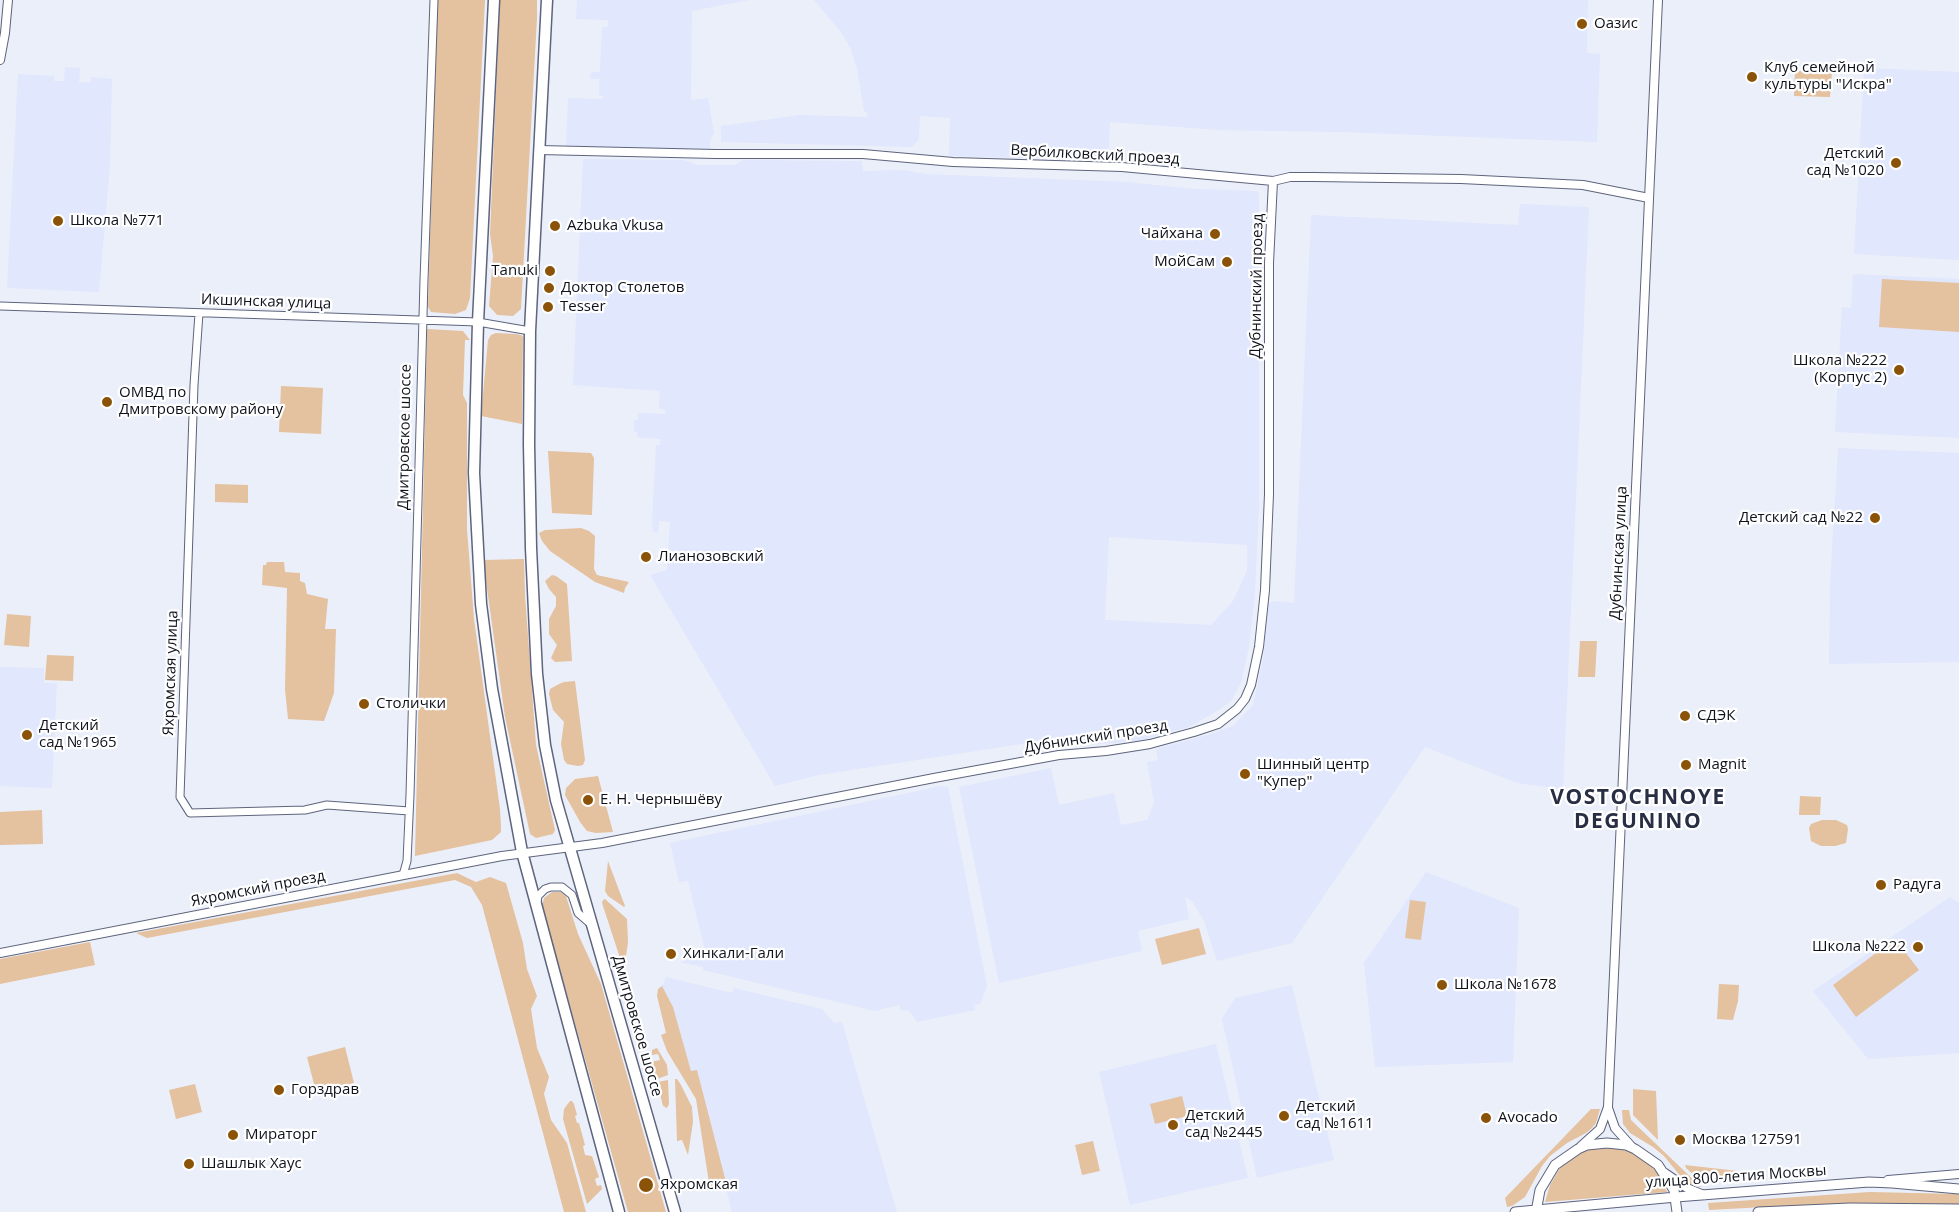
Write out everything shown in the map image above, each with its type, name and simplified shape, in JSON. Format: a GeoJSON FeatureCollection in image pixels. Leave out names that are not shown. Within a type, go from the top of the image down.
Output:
{"type":"FeatureCollection","features":[{"type":"Feature","properties":{"kind":"main road"},"geometry":{"type":"LineString","coordinates":[[494,0],[478,322],[474,472],[481,604],[494,702],[522,852],[619,1212]]}},
{"type":"Feature","properties":{"kind":"main road","name":"Дмитровское шоссе"},"geometry":{"type":"LineString","coordinates":[[547,0],[530,331],[531,548],[537,674],[550,776],[675,1212]]}},
{"type":"Feature","properties":{"kind":"main road"},"geometry":{"type":"LineString","coordinates":[[1536,1210],[1540,1190],[1549,1173],[1562,1159],[1587,1145],[1607,1143],[1626,1145],[1651,1159],[1665,1173],[1676,1197],[1677,1212]]}},
{"type":"Feature","properties":{"kind":"main road"},"geometry":{"type":"LineString","coordinates":[[1869,1182],[1959,1189]]}},
{"type":"Feature","properties":{"kind":"main road","name":"улица 800-летия Москвы"},"geometry":{"type":"LineString","coordinates":[[1515,1212],[1869,1182]]}},
{"type":"Feature","properties":{"kind":"main road"},"geometry":{"type":"LineString","coordinates":[[1758,1212],[1850,1208],[1959,1211]]}},
{"type":"Feature","properties":{"kind":"street"},"geometry":{"type":"LineString","coordinates":[[0,60],[8,0]]}},
{"type":"Feature","properties":{"kind":"street","name":"Дмитровское шоссе"},"geometry":{"type":"LineString","coordinates":[[403,875],[407,861],[409,811],[434,0]]}},
{"type":"Feature","properties":{"kind":"street","name":"Дубнинская улица"},"geometry":{"type":"LineString","coordinates":[[1578,1149],[1600,1129],[1608,1107],[1658,0]]}},
{"type":"Feature","properties":{"kind":"street","name":"Вербилковский проезд"},"geometry":{"type":"LineString","coordinates":[[539,150],[716,154],[863,154],[953,162],[1122,167],[1273,181],[1290,177],[1461,179],[1583,185],[1649,198]]}},
{"type":"Feature","properties":{"kind":"street","name":"Дубнинский проезд"},"geometry":{"type":"LineString","coordinates":[[570,848],[934,777],[1059,755],[1150,744],[1218,724],[1237,710],[1245,699],[1255,667],[1265,590],[1269,494],[1269,263],[1273,181]]}},
{"type":"Feature","properties":{"kind":"street","name":"Икшинская улица"},"geometry":{"type":"LineString","coordinates":[[0,306],[478,322],[530,331]]}},
{"type":"Feature","properties":{"kind":"street","name":"Яхромская улица"},"geometry":{"type":"LineString","coordinates":[[199,313],[194,385],[180,798],[190,813],[305,810],[327,805],[409,811]]}},
{"type":"Feature","properties":{"kind":"street"},"geometry":{"type":"LineString","coordinates":[[522,852],[570,848]]}},
{"type":"Feature","properties":{"kind":"street","name":"Яхромский проезд"},"geometry":{"type":"LineString","coordinates":[[0,952],[522,852]]}},
{"type":"Feature","properties":{"kind":"street"},"geometry":{"type":"LineString","coordinates":[[536,909],[541,892],[551,886],[562,886],[572,896],[578,913],[592,925]]}},
{"type":"Feature","properties":{"kind":"street","name":"Дубнинская улица"},"geometry":{"type":"LineString","coordinates":[[1608,1107],[1615,1128],[1635,1149]]}},
{"type":"Feature","properties":{"kind":"street"},"geometry":{"type":"LineString","coordinates":[[1665,1173],[1687,1188],[1704,1195]]}},
{"type":"Feature","properties":{"kind":"street","name":"улица 800-летия Москвы"},"geometry":{"type":"LineString","coordinates":[[1869,1182],[1959,1174]]}},
{"type":"Feature","properties":{"kind":"shaded area"},"geometry":{"type":"Polygon","coordinates":[[[437,0],[485,0],[470,298],[466,310],[455,314],[431,312],[428,307],[437,0]]]}},
{"type":"Feature","properties":{"kind":"shaded area"},"geometry":{"type":"Polygon","coordinates":[[[500,0],[537,0],[521,309],[513,316],[497,315],[489,306],[493,256],[490,234],[500,0]]]}},
{"type":"Feature","properties":{"kind":"shaded area"},"geometry":{"type":"Polygon","coordinates":[[[577,0],[749,0],[692,11],[691,100],[708,98],[714,133],[710,141],[710,149],[566,146],[568,98],[603,99],[603,96],[599,96],[599,79],[590,79],[591,72],[600,72],[602,27],[608,27],[608,20],[576,19],[577,0]]]}},
{"type":"Feature","properties":{"kind":"shaded area"},"geometry":{"type":"Polygon","coordinates":[[[814,0],[1588,0],[1587,53],[1600,54],[1597,142],[1342,132],[1218,130],[1110,122],[1108,160],[949,156],[950,118],[920,116],[919,139],[912,147],[721,142],[721,126],[799,115],[867,117],[857,68],[850,47],[841,32],[814,0]]]}},
{"type":"Feature","properties":{"kind":"shaded area"},"geometry":{"type":"Polygon","coordinates":[[[65,67],[80,68],[79,82],[91,82],[91,77],[112,79],[110,165],[99,292],[7,288],[18,74],[54,76],[54,81],[64,81],[65,67]]]}},
{"type":"Feature","properties":{"kind":"shaded area","name":"Детский сад №1020"},"geometry":{"type":"Polygon","coordinates":[[[1864,68],[1959,72],[1959,260],[1854,254],[1864,68]]]}},
{"type":"Feature","properties":{"kind":"shaded area"},"geometry":{"type":"Polygon","coordinates":[[[1795,71],[1832,72],[1830,97],[1794,96],[1795,71]]]}},
{"type":"Feature","properties":{"kind":"shaded area"},"geometry":{"type":"Polygon","coordinates":[[[583,159],[684,160],[697,165],[735,165],[743,160],[862,161],[863,171],[903,170],[926,174],[1127,182],[1194,189],[1256,191],[1259,194],[1259,505],[1255,592],[1249,648],[1241,682],[1232,700],[1217,711],[1189,727],[1138,741],[1101,744],[1048,740],[819,775],[775,786],[650,575],[667,570],[670,522],[659,521],[658,533],[653,532],[656,445],[660,445],[661,439],[637,437],[637,432],[634,432],[634,420],[638,420],[638,413],[665,414],[665,409],[659,409],[660,391],[573,385],[583,159]],[[1109,537],[1105,620],[1211,625],[1233,601],[1247,571],[1247,545],[1109,537]]]}},
{"type":"Feature","properties":{"kind":"shaded area"},"geometry":{"type":"Polygon","coordinates":[[[1520,204],[1589,207],[1563,789],[1517,783],[1425,747],[1292,943],[1217,961],[1204,921],[1192,901],[1185,897],[1189,919],[1138,931],[1142,951],[999,983],[959,787],[1051,768],[1059,805],[1114,793],[1121,825],[1147,820],[1154,803],[1147,762],[1158,760],[1156,749],[1233,726],[1253,705],[1264,654],[1268,604],[1275,601],[1294,603],[1311,215],[1518,225],[1520,204]]]}},
{"type":"Feature","properties":{"kind":"shaded area","name":"Школа №222 (Корпус 2)"},"geometry":{"type":"Polygon","coordinates":[[[1853,274],[1959,279],[1959,438],[1835,432],[1842,307],[1851,308],[1853,274]]]}},
{"type":"Feature","properties":{"kind":"shaded area"},"geometry":{"type":"Polygon","coordinates":[[[1882,279],[1959,283],[1959,332],[1879,327],[1882,279]]]}},
{"type":"Feature","properties":{"kind":"shaded area"},"geometry":{"type":"Polygon","coordinates":[[[427,329],[463,331],[470,340],[465,340],[463,395],[467,403],[467,529],[474,619],[500,809],[501,832],[492,840],[415,856],[427,329]]]}},
{"type":"Feature","properties":{"kind":"shaded area"},"geometry":{"type":"Polygon","coordinates":[[[496,333],[516,334],[523,337],[522,424],[481,416],[488,340],[496,333]]]}},
{"type":"Feature","properties":{"kind":"shaded area"},"geometry":{"type":"Polygon","coordinates":[[[281,386],[323,388],[321,434],[279,432],[281,386]]]}},
{"type":"Feature","properties":{"kind":"shaded area"},"geometry":{"type":"Polygon","coordinates":[[[1838,448],[1959,453],[1959,662],[1829,664],[1830,584],[1838,448]]]}},
{"type":"Feature","properties":{"kind":"shaded area"},"geometry":{"type":"Polygon","coordinates":[[[548,451],[591,453],[594,458],[592,515],[552,513],[548,451]]]}},
{"type":"Feature","properties":{"kind":"shaded area"},"geometry":{"type":"Polygon","coordinates":[[[215,484],[248,485],[248,503],[215,502],[215,484]]]}},
{"type":"Feature","properties":{"kind":"shaded area"},"geometry":{"type":"Polygon","coordinates":[[[581,528],[595,536],[594,569],[597,575],[629,582],[624,593],[595,582],[550,551],[539,533],[545,530],[581,528]]]}},
{"type":"Feature","properties":{"kind":"shaded area"},"geometry":{"type":"Polygon","coordinates":[[[524,559],[536,745],[555,830],[553,834],[536,838],[530,834],[505,717],[483,560],[524,559]]]}},
{"type":"Feature","properties":{"kind":"shaded area"},"geometry":{"type":"Polygon","coordinates":[[[267,562],[284,562],[285,572],[300,573],[300,581],[305,583],[307,594],[328,599],[325,629],[336,629],[334,693],[324,721],[288,719],[285,689],[287,588],[262,585],[263,565],[267,562]]]}},
{"type":"Feature","properties":{"kind":"shaded area"},"geometry":{"type":"Polygon","coordinates":[[[552,575],[567,584],[572,661],[555,662],[551,658],[557,645],[549,634],[549,619],[556,606],[556,597],[545,581],[552,575]]]}},
{"type":"Feature","properties":{"kind":"shaded area"},"geometry":{"type":"Polygon","coordinates":[[[7,614],[31,616],[29,647],[4,645],[7,614]]]}},
{"type":"Feature","properties":{"kind":"shaded area"},"geometry":{"type":"Polygon","coordinates":[[[1580,641],[1597,641],[1595,677],[1578,677],[1580,641]]]}},
{"type":"Feature","properties":{"kind":"shaded area"},"geometry":{"type":"Polygon","coordinates":[[[47,655],[74,656],[73,681],[45,680],[47,655]]]}},
{"type":"Feature","properties":{"kind":"shaded area","name":"Детский сад №1965"},"geometry":{"type":"Polygon","coordinates":[[[0,667],[44,668],[44,683],[57,683],[52,788],[0,786],[0,667]]]}},
{"type":"Feature","properties":{"kind":"shaded area"},"geometry":{"type":"Polygon","coordinates":[[[575,681],[585,760],[583,765],[578,766],[567,764],[564,760],[561,744],[564,722],[553,710],[549,694],[550,689],[559,684],[575,681]]]}},
{"type":"Feature","properties":{"kind":"shaded area"},"geometry":{"type":"Polygon","coordinates":[[[598,776],[613,832],[587,831],[565,795],[566,788],[575,779],[598,776]]]}},
{"type":"Feature","properties":{"kind":"shaded area"},"geometry":{"type":"Polygon","coordinates":[[[941,786],[948,787],[987,986],[980,1004],[974,1005],[975,1010],[917,1022],[909,1011],[901,1010],[899,1005],[875,1011],[703,970],[703,967],[680,962],[706,954],[688,881],[679,882],[670,843],[941,786]]]}},
{"type":"Feature","properties":{"kind":"shaded area"},"geometry":{"type":"Polygon","coordinates":[[[1800,796],[1821,797],[1820,815],[1799,815],[1800,796]]]}},
{"type":"Feature","properties":{"kind":"shaded area"},"geometry":{"type":"Polygon","coordinates":[[[42,810],[43,844],[0,845],[0,812],[42,810]]]}},
{"type":"Feature","properties":{"kind":"shaded area"},"geometry":{"type":"Polygon","coordinates":[[[1822,820],[1836,820],[1847,825],[1846,843],[1821,846],[1811,841],[1809,828],[1811,824],[1822,820]]]}},
{"type":"Feature","properties":{"kind":"shaded area"},"geometry":{"type":"Polygon","coordinates":[[[608,861],[624,907],[608,896],[605,891],[608,861]]]}},
{"type":"Feature","properties":{"kind":"shaded area","name":"Школа №1678"},"geometry":{"type":"Polygon","coordinates":[[[1426,872],[1519,908],[1513,1062],[1375,1067],[1364,963],[1426,872]]]}},
{"type":"Feature","properties":{"kind":"shaded area"},"geometry":{"type":"Polygon","coordinates":[[[457,873],[476,882],[490,877],[506,883],[523,943],[527,969],[537,996],[531,1009],[537,1048],[549,1077],[544,1094],[551,1120],[567,1143],[586,1212],[564,1212],[482,905],[471,887],[455,880],[147,938],[136,933],[457,873]]]}},
{"type":"Feature","properties":{"kind":"shaded area"},"geometry":{"type":"Polygon","coordinates":[[[552,892],[561,892],[566,896],[578,934],[601,984],[666,1212],[628,1212],[542,906],[544,898],[552,892]]]}},
{"type":"Feature","properties":{"kind":"shaded area","name":"Школа №222"},"geometry":{"type":"Polygon","coordinates":[[[1950,897],[1959,903],[1959,1053],[1868,1059],[1813,991],[1950,897]]]}},
{"type":"Feature","properties":{"kind":"shaded area"},"geometry":{"type":"Polygon","coordinates":[[[605,899],[627,919],[628,942],[625,963],[621,961],[602,903],[605,899]]]}},
{"type":"Feature","properties":{"kind":"shaded area"},"geometry":{"type":"Polygon","coordinates":[[[1410,900],[1426,902],[1421,940],[1405,938],[1410,900]]]}},
{"type":"Feature","properties":{"kind":"shaded area"},"geometry":{"type":"Polygon","coordinates":[[[1199,928],[1206,954],[1162,965],[1155,939],[1199,928]]]}},
{"type":"Feature","properties":{"kind":"shaded area"},"geometry":{"type":"Polygon","coordinates":[[[1895,939],[1919,970],[1856,1017],[1833,985],[1895,939]]]}},
{"type":"Feature","properties":{"kind":"shaded area"},"geometry":{"type":"Polygon","coordinates":[[[90,942],[95,965],[0,984],[0,959],[90,942]]]}},
{"type":"Feature","properties":{"kind":"shaded area"},"geometry":{"type":"Polygon","coordinates":[[[666,977],[732,993],[734,988],[822,1009],[834,1023],[842,1022],[897,1212],[732,1212],[697,1071],[691,1072],[673,1007],[662,986],[666,977]]]}},
{"type":"Feature","properties":{"kind":"shaded area"},"geometry":{"type":"Polygon","coordinates":[[[1719,984],[1739,985],[1733,1020],[1717,1019],[1719,984]]]}},
{"type":"Feature","properties":{"kind":"shaded area","name":"Детский сад №1611"},"geometry":{"type":"Polygon","coordinates":[[[1292,985],[1334,1160],[1257,1178],[1222,1019],[1235,998],[1292,985]]]}},
{"type":"Feature","properties":{"kind":"shaded area"},"geometry":{"type":"Polygon","coordinates":[[[662,986],[673,1007],[691,1071],[697,1070],[727,1186],[710,1189],[696,1099],[667,1051],[661,1035],[666,1033],[657,996],[658,989],[662,986]]]}},
{"type":"Feature","properties":{"kind":"shaded area","name":"Детский сад №2445"},"geometry":{"type":"Polygon","coordinates":[[[1216,1044],[1248,1178],[1130,1205],[1099,1072],[1216,1044]]]}},
{"type":"Feature","properties":{"kind":"shaded area"},"geometry":{"type":"Polygon","coordinates":[[[345,1047],[354,1083],[316,1092],[307,1057],[345,1047]]]}},
{"type":"Feature","properties":{"kind":"shaded area"},"geometry":{"type":"Polygon","coordinates":[[[657,1048],[667,1065],[668,1075],[657,1079],[658,1082],[668,1080],[669,1104],[667,1108],[663,1106],[660,1084],[657,1084],[651,1062],[660,1060],[658,1054],[652,1055],[652,1050],[657,1048]]]}},
{"type":"Feature","properties":{"kind":"shaded area"},"geometry":{"type":"Polygon","coordinates":[[[675,1079],[681,1085],[692,1107],[693,1122],[688,1155],[682,1140],[677,1141],[675,1079]]]}},
{"type":"Feature","properties":{"kind":"shaded area"},"geometry":{"type":"Polygon","coordinates":[[[195,1084],[202,1112],[176,1119],[169,1090],[195,1084]]]}},
{"type":"Feature","properties":{"kind":"shaded area"},"geometry":{"type":"Polygon","coordinates":[[[1633,1089],[1656,1091],[1658,1140],[1633,1115],[1633,1089]]]}},
{"type":"Feature","properties":{"kind":"shaded area"},"geometry":{"type":"Polygon","coordinates":[[[1182,1096],[1187,1116],[1155,1124],[1150,1104],[1182,1096]]]}},
{"type":"Feature","properties":{"kind":"shaded area"},"geometry":{"type":"Polygon","coordinates":[[[570,1101],[574,1104],[577,1115],[575,1116],[585,1145],[583,1146],[585,1155],[592,1156],[599,1177],[595,1179],[597,1186],[601,1185],[602,1189],[587,1204],[563,1119],[564,1109],[570,1101]]]}},
{"type":"Feature","properties":{"kind":"shaded area"},"geometry":{"type":"Polygon","coordinates":[[[1591,1109],[1600,1109],[1592,1128],[1550,1156],[1525,1197],[1507,1207],[1505,1198],[1591,1109]]]}},
{"type":"Feature","properties":{"kind":"shaded area"},"geometry":{"type":"Polygon","coordinates":[[[1622,1110],[1629,1110],[1631,1120],[1701,1187],[1686,1183],[1664,1156],[1630,1133],[1623,1124],[1622,1110]]]}},
{"type":"Feature","properties":{"kind":"shaded area"},"geometry":{"type":"Polygon","coordinates":[[[1093,1141],[1100,1171],[1082,1175],[1075,1145],[1093,1141]]]}},
{"type":"Feature","properties":{"kind":"shaded area"},"geometry":{"type":"Polygon","coordinates":[[[1603,1148],[1620,1148],[1641,1157],[1658,1173],[1667,1192],[1545,1202],[1550,1185],[1560,1168],[1581,1153],[1603,1148]]]}},
{"type":"Feature","properties":{"kind":"shaded area"},"geometry":{"type":"Polygon","coordinates":[[[1685,1165],[1738,1171],[1738,1177],[1699,1180],[1685,1165]]]}},
{"type":"Feature","properties":{"kind":"shaded area"},"geometry":{"type":"Polygon","coordinates":[[[1870,1192],[1959,1194],[1959,1204],[1821,1204],[1709,1210],[1708,1203],[1870,1192]]]}},
{"type":"Feature","properties":{"kind":"place","name":"Оазис"},"geometry":{"type":"Point","coordinates":[1582,24]}},
{"type":"Feature","properties":{"kind":"place","name":"Клуб семейной культуры \"Искра\""},"geometry":{"type":"Point","coordinates":[1752,77]}},
{"type":"Feature","properties":{"kind":"place","name":"Детский сад №1020"},"geometry":{"type":"Point","coordinates":[1896,163]}},
{"type":"Feature","properties":{"kind":"place","name":"Школа №771"},"geometry":{"type":"Point","coordinates":[58,221]}},
{"type":"Feature","properties":{"kind":"place","name":"Azbuka Vkusa"},"geometry":{"type":"Point","coordinates":[555,226]}},
{"type":"Feature","properties":{"kind":"place","name":"Чайхана"},"geometry":{"type":"Point","coordinates":[1215,234]}},
{"type":"Feature","properties":{"kind":"place","name":"МойСам"},"geometry":{"type":"Point","coordinates":[1227,262]}},
{"type":"Feature","properties":{"kind":"place","name":"Tanuki"},"geometry":{"type":"Point","coordinates":[550,271]}},
{"type":"Feature","properties":{"kind":"place","name":"Доктор Столетов"},"geometry":{"type":"Point","coordinates":[549,288]}},
{"type":"Feature","properties":{"kind":"place","name":"Tesser"},"geometry":{"type":"Point","coordinates":[548,307]}},
{"type":"Feature","properties":{"kind":"place","name":"Школа №222 (Корпус 2)"},"geometry":{"type":"Point","coordinates":[1899,370]}},
{"type":"Feature","properties":{"kind":"place","name":"ОМВД по Дмитровскому району"},"geometry":{"type":"Point","coordinates":[107,402]}},
{"type":"Feature","properties":{"kind":"place","name":"Детский сад №22"},"geometry":{"type":"Point","coordinates":[1875,518]}},
{"type":"Feature","properties":{"kind":"place","name":"Лианозовский"},"geometry":{"type":"Point","coordinates":[646,557]}},
{"type":"Feature","properties":{"kind":"place","name":"Столички"},"geometry":{"type":"Point","coordinates":[364,704]}},
{"type":"Feature","properties":{"kind":"place","name":"СДЭК"},"geometry":{"type":"Point","coordinates":[1685,716]}},
{"type":"Feature","properties":{"kind":"place","name":"Детский сад №1965"},"geometry":{"type":"Point","coordinates":[27,735]}},
{"type":"Feature","properties":{"kind":"place","name":"Magnit"},"geometry":{"type":"Point","coordinates":[1686,765]}},
{"type":"Feature","properties":{"kind":"place","name":"Шинный центр \"Купер\""},"geometry":{"type":"Point","coordinates":[1245,774]}},
{"type":"Feature","properties":{"kind":"place","name":"Е. Н. Чернышёву"},"geometry":{"type":"Point","coordinates":[588,800]}},
{"type":"Feature","properties":{"kind":"place","name":"Радуга"},"geometry":{"type":"Point","coordinates":[1881,885]}},
{"type":"Feature","properties":{"kind":"place","name":"Школа №222"},"geometry":{"type":"Point","coordinates":[1918,947]}},
{"type":"Feature","properties":{"kind":"place","name":"Хинкали-Гали"},"geometry":{"type":"Point","coordinates":[671,954]}},
{"type":"Feature","properties":{"kind":"place","name":"Школа №1678"},"geometry":{"type":"Point","coordinates":[1442,985]}},
{"type":"Feature","properties":{"kind":"place","name":"Горздрав"},"geometry":{"type":"Point","coordinates":[279,1090]}},
{"type":"Feature","properties":{"kind":"place","name":"Детский сад №1611"},"geometry":{"type":"Point","coordinates":[1284,1116]}},
{"type":"Feature","properties":{"kind":"place","name":"Avocado"},"geometry":{"type":"Point","coordinates":[1486,1118]}},
{"type":"Feature","properties":{"kind":"place","name":"Детский сад №2445"},"geometry":{"type":"Point","coordinates":[1173,1125]}},
{"type":"Feature","properties":{"kind":"place","name":"Мираторг"},"geometry":{"type":"Point","coordinates":[233,1135]}},
{"type":"Feature","properties":{"kind":"place","name":"Москва 127591"},"geometry":{"type":"Point","coordinates":[1680,1140]}},
{"type":"Feature","properties":{"kind":"place","name":"Шашлык Хаус"},"geometry":{"type":"Point","coordinates":[189,1164]}},
{"type":"Feature","properties":{"kind":"place","name":"Яхромская"},"geometry":{"type":"Point","coordinates":[646,1185]}},
{"type":"Feature","properties":{"kind":"district","name":"VOSTOCHNOYE DEGUNINO"},"geometry":{"type":"Point","coordinates":[1638,810]}}]}
